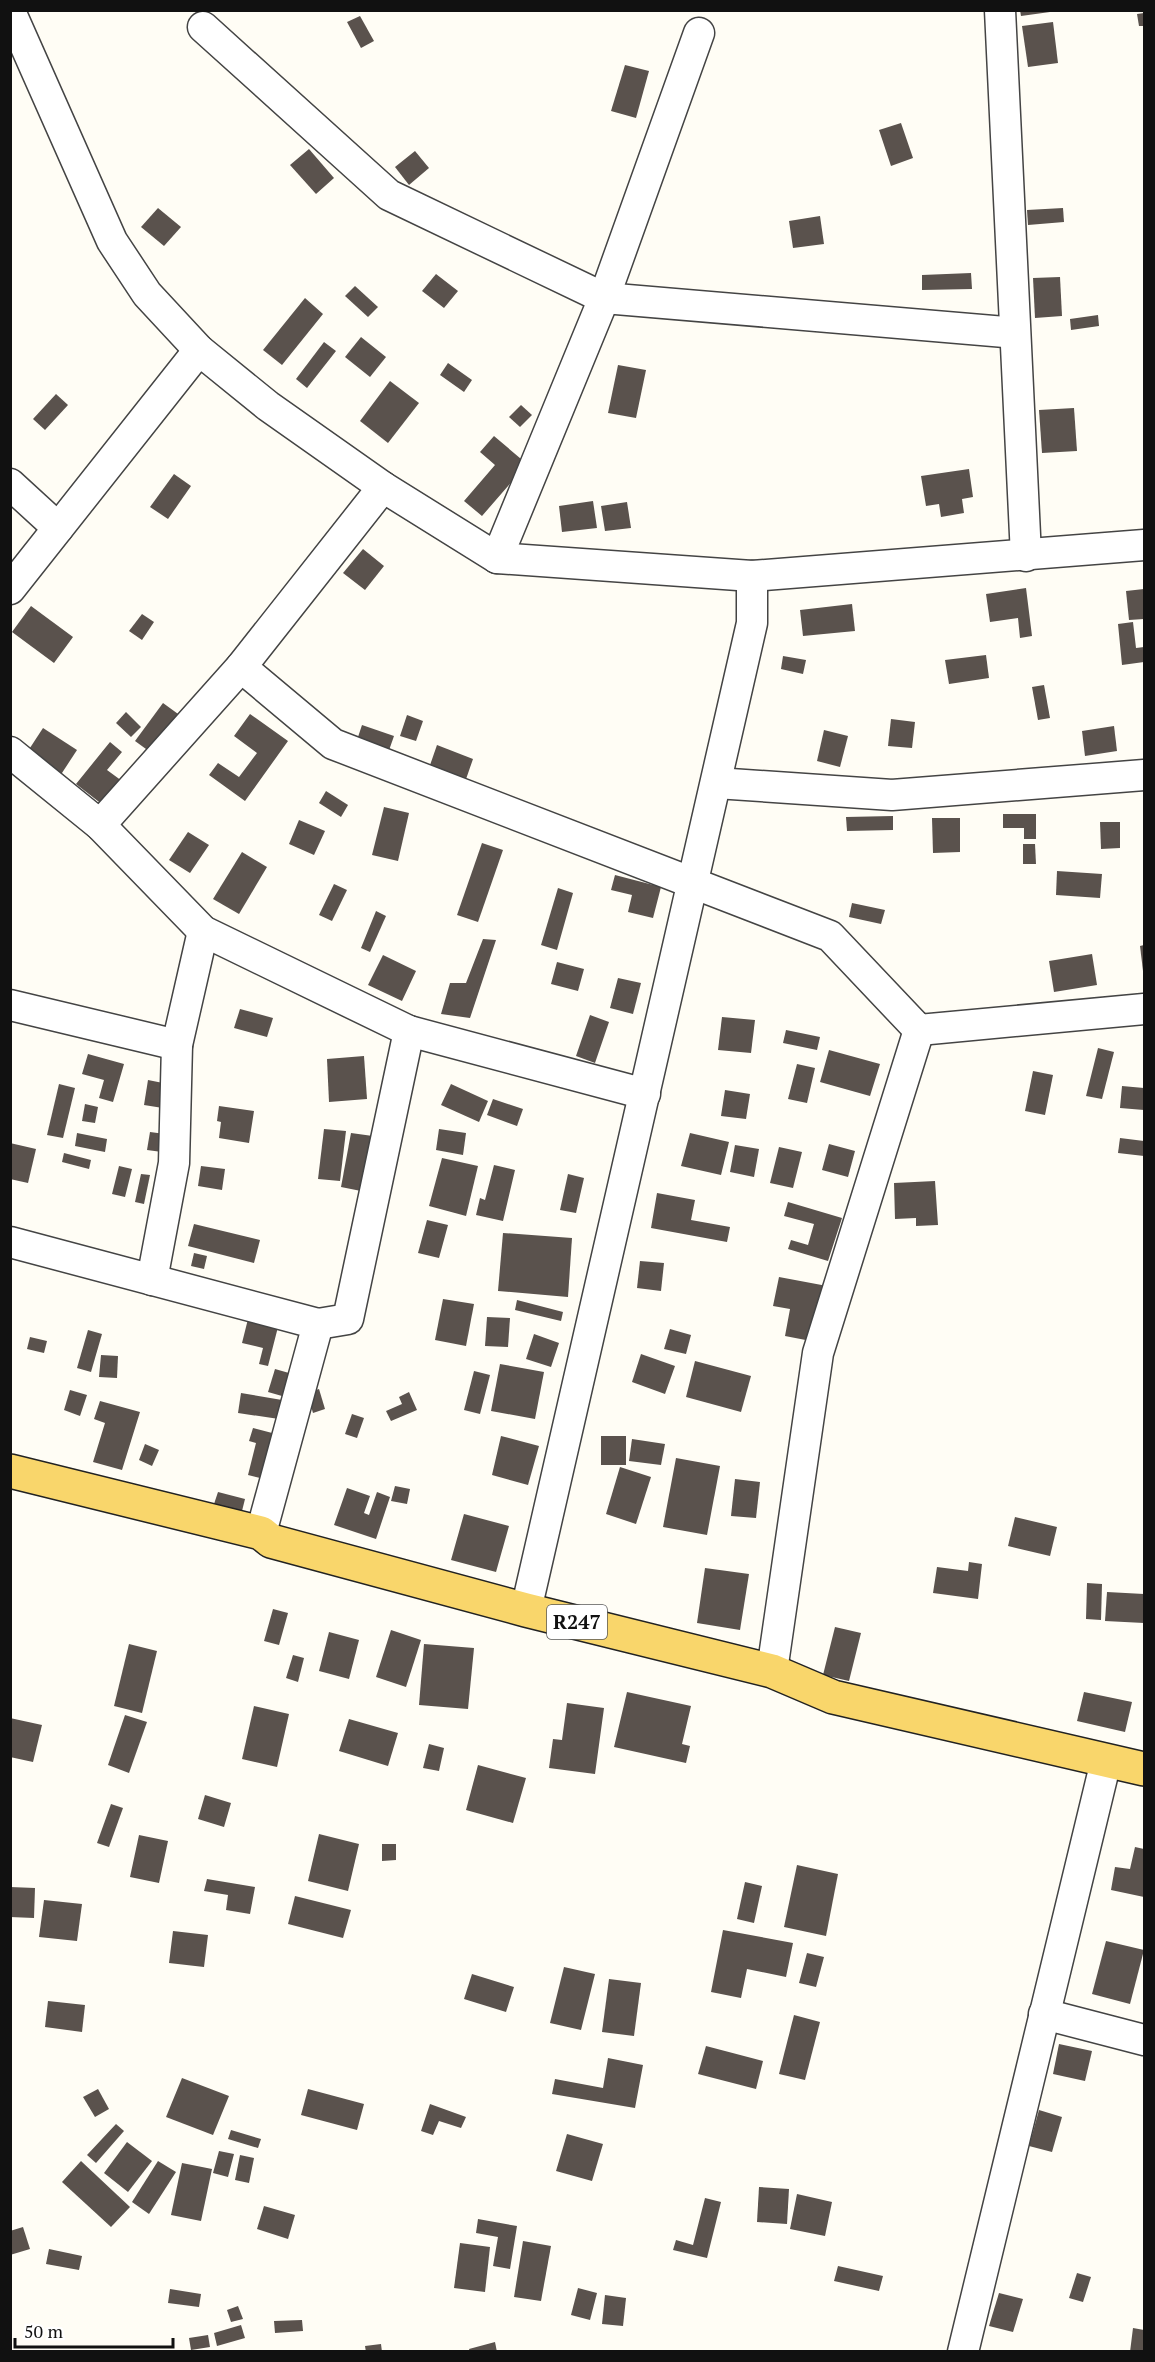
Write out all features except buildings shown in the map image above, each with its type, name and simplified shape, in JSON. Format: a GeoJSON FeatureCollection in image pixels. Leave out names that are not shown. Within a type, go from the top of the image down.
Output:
{"type":"FeatureCollection","features":[{"type":"Feature","properties":{"kind":"main road","name":"R247"},"geometry":{"type":"LineString","coordinates":[[10,1471],[261,1533],[271,1541],[525,1610],[772,1671],[833,1697],[1144,1769]]}},
{"type":"Feature","properties":{"kind":"street"},"geometry":{"type":"LineString","coordinates":[[1000,10],[1026,556]]}},
{"type":"Feature","properties":{"kind":"street"},"geometry":{"type":"LineString","coordinates":[[10,11],[112,241],[147,294],[200,350],[268,406],[383,487],[497,558],[752,576],[1144,545]]}},
{"type":"Feature","properties":{"kind":"street"},"geometry":{"type":"LineString","coordinates":[[203,27],[388,195],[604,298],[1005,332]]}},
{"type":"Feature","properties":{"kind":"street"},"geometry":{"type":"LineString","coordinates":[[497,558],[604,298],[699,33]]}},
{"type":"Feature","properties":{"kind":"street"},"geometry":{"type":"LineString","coordinates":[[10,589],[200,350]]}},
{"type":"Feature","properties":{"kind":"street"},"geometry":{"type":"LineString","coordinates":[[10,484],[58,528]]}},
{"type":"Feature","properties":{"kind":"street"},"geometry":{"type":"LineString","coordinates":[[100,825],[241,667],[383,487]]}},
{"type":"Feature","properties":{"kind":"street"},"geometry":{"type":"LineString","coordinates":[[525,1610],[694,885],[752,623],[752,576]]}},
{"type":"Feature","properties":{"kind":"street"},"geometry":{"type":"LineString","coordinates":[[241,667],[333,744],[830,936],[919,1030]]}},
{"type":"Feature","properties":{"kind":"street"},"geometry":{"type":"LineString","coordinates":[[10,752],[100,825],[203,931],[409,1031],[645,1094]]}},
{"type":"Feature","properties":{"kind":"street"},"geometry":{"type":"LineString","coordinates":[[716,783],[892,795],[1144,775]]}},
{"type":"Feature","properties":{"kind":"street"},"geometry":{"type":"LineString","coordinates":[[152,1280],[174,1163],[177,1046],[203,931]]}},
{"type":"Feature","properties":{"kind":"street"},"geometry":{"type":"LineString","coordinates":[[10,1005],[177,1046]]}},
{"type":"Feature","properties":{"kind":"street"},"geometry":{"type":"LineString","coordinates":[[919,1030],[1144,1009]]}},
{"type":"Feature","properties":{"kind":"street"},"geometry":{"type":"LineString","coordinates":[[772,1671],[818,1353],[919,1030]]}},
{"type":"Feature","properties":{"kind":"street"},"geometry":{"type":"LineString","coordinates":[[10,1242],[318,1324],[348,1319],[409,1031]]}},
{"type":"Feature","properties":{"kind":"street"},"geometry":{"type":"LineString","coordinates":[[261,1533],[318,1324]]}},
{"type":"Feature","properties":{"kind":"street"},"geometry":{"type":"LineString","coordinates":[[963,2352],[1106,1761]]}},
{"type":"Feature","properties":{"kind":"street"},"geometry":{"type":"LineString","coordinates":[[1044,2014],[1144,2040]]}}]}
